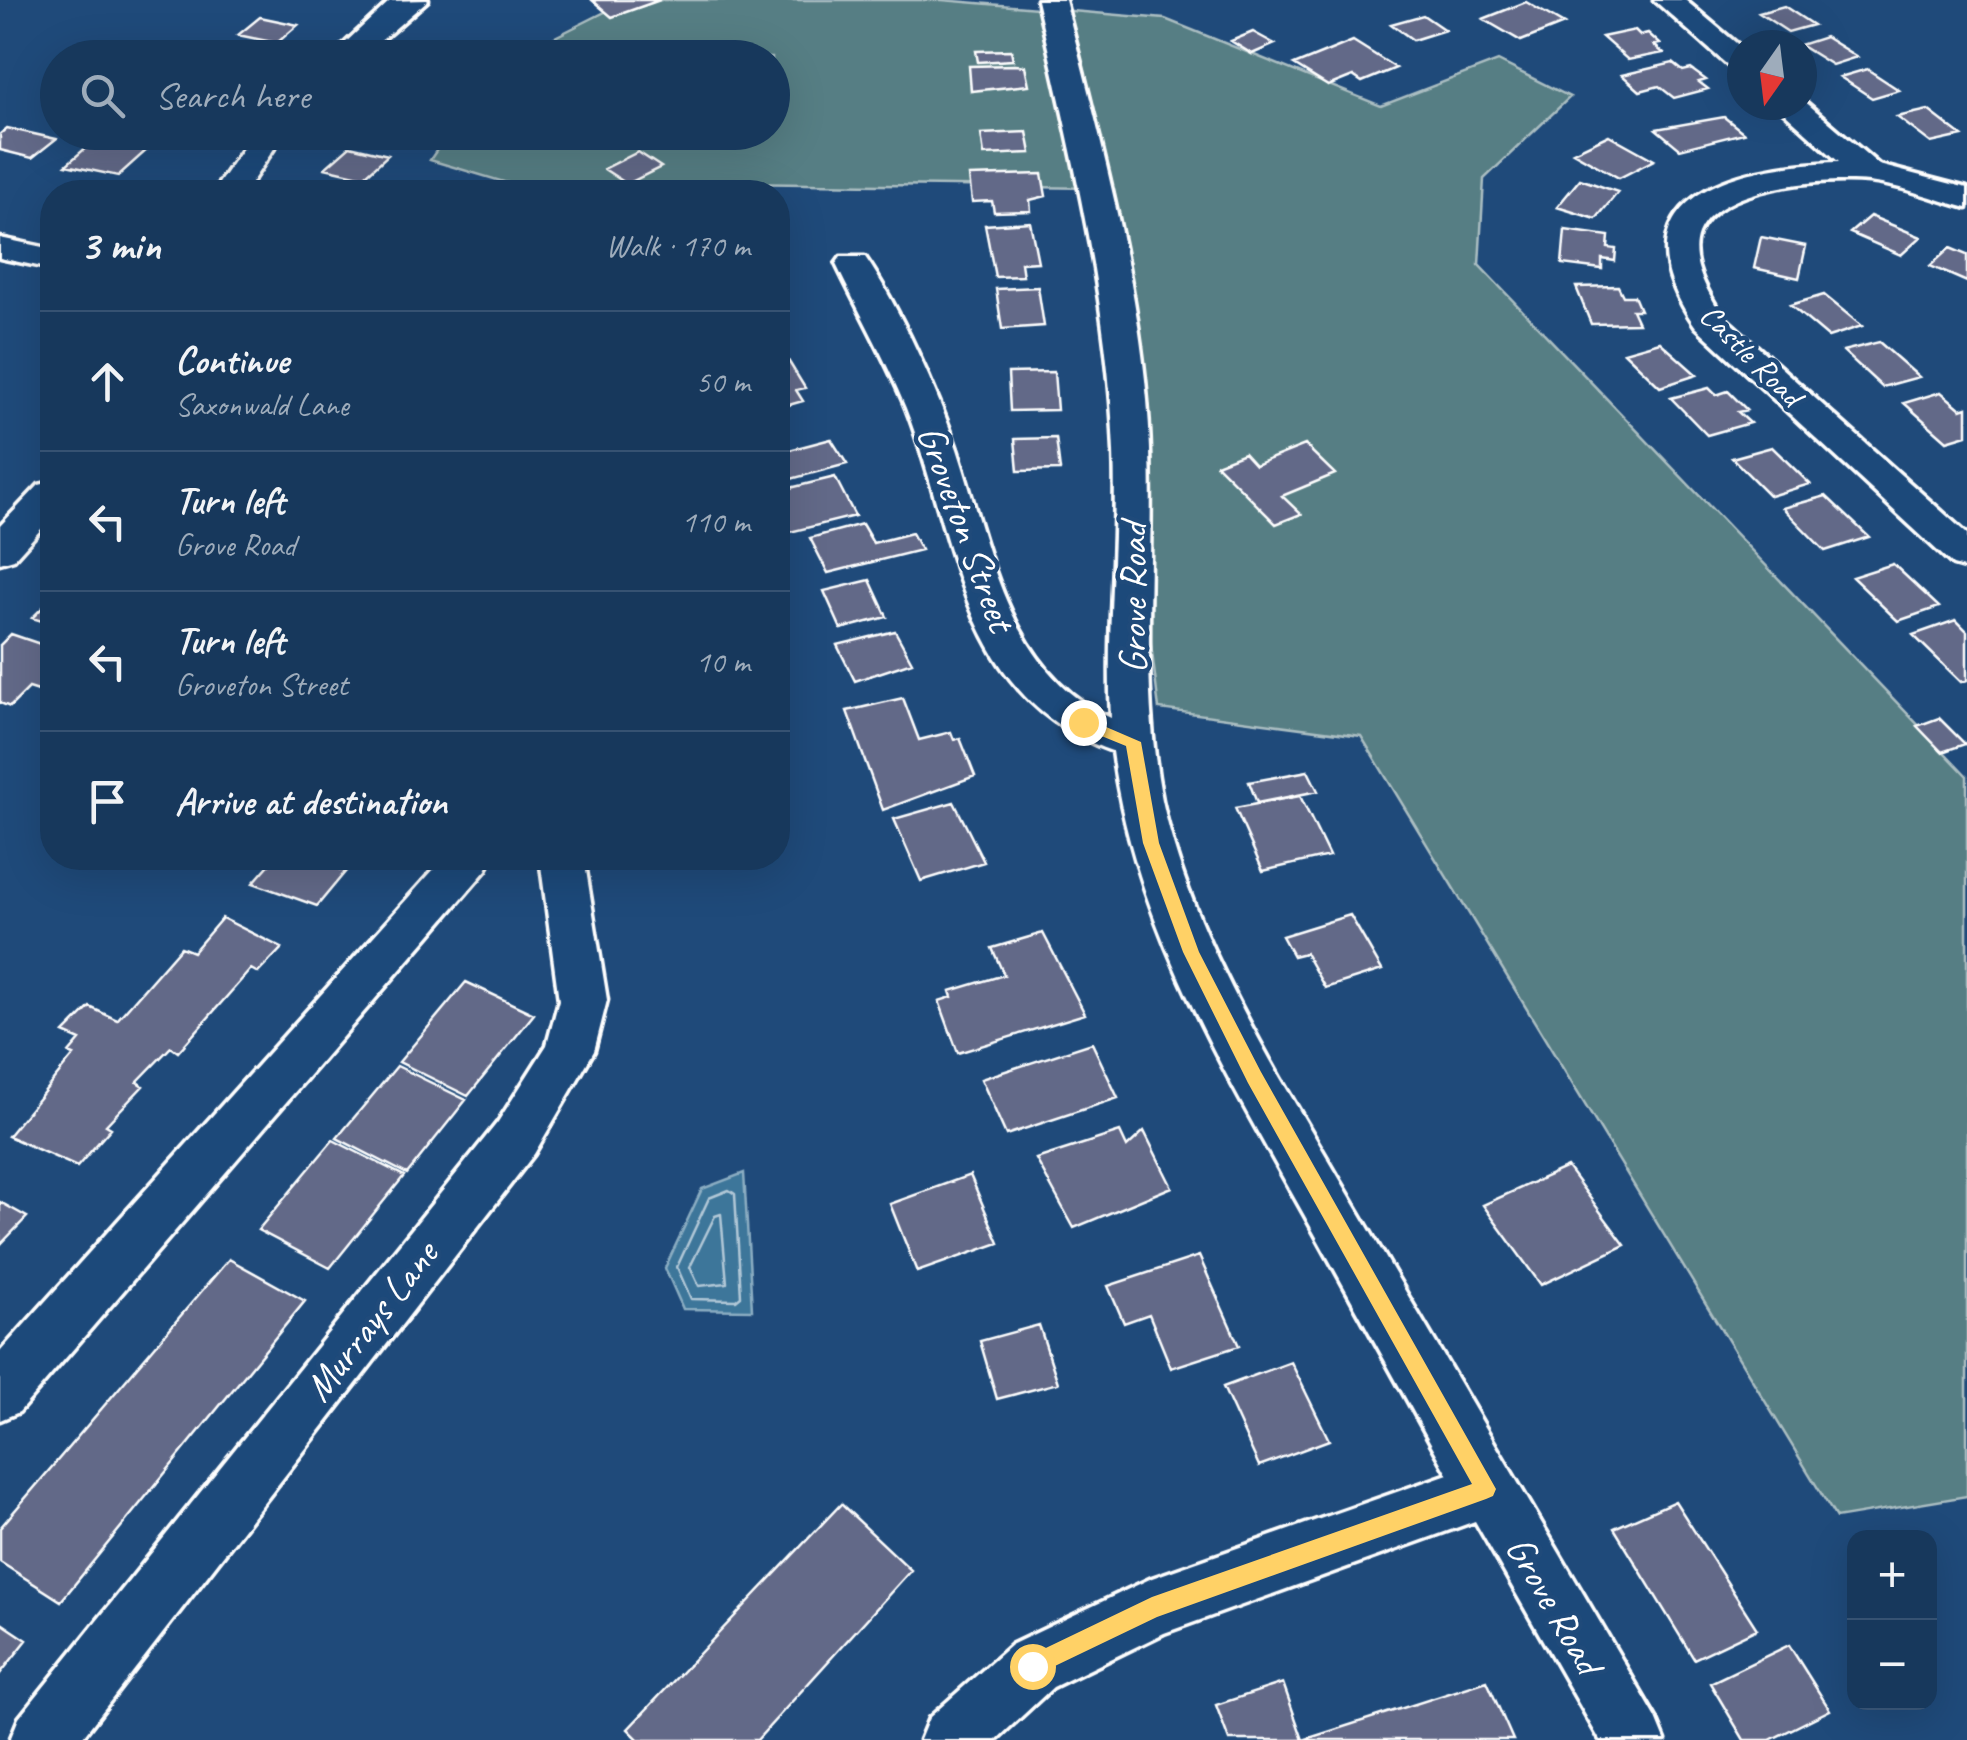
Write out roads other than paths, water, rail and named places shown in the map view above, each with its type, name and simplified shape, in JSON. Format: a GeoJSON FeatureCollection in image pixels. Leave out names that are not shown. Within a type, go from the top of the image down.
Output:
{"type":"FeatureCollection","features":[{"type":"Feature","properties":{"kind":"street"},"geometry":{"type":"LineString","coordinates":[[364,40],[414,0]]}},
{"type":"Feature","properties":{"kind":"street","name":"Grove Road"},"geometry":{"type":"LineString","coordinates":[[1051,0],[1100,208],[1121,332],[1133,452],[1134,742],[1151,843],[1191,952],[1254,1078],[1486,1489],[1634,1740]]}},
{"type":"Feature","properties":{"kind":"street"},"geometry":{"type":"LineString","coordinates":[[1668,0],[1727,50]]}},
{"type":"Feature","properties":{"kind":"street","name":"Castle Road"},"geometry":{"type":"LineString","coordinates":[[1808,120],[1869,172]]}},
{"type":"Feature","properties":{"kind":"street"},"geometry":{"type":"LineString","coordinates":[[238,180],[258,150]]}},
{"type":"Feature","properties":{"kind":"street","name":"Castle Road"},"geometry":{"type":"LineString","coordinates":[[1967,198],[1869,172],[1814,174],[1762,182],[1717,196],[1696,211],[1682,233],[1680,260],[1691,293],[1708,320],[1967,556]]}},
{"type":"Feature","properties":{"kind":"street"},"geometry":{"type":"LineString","coordinates":[[0,248],[40,256]]}},
{"type":"Feature","properties":{"kind":"street","name":"Groveton Street"},"geometry":{"type":"LineString","coordinates":[[853,264],[924,409],[995,622],[1018,662],[1083,722],[1134,742]]}},
{"type":"Feature","properties":{"kind":"street"},"geometry":{"type":"LineString","coordinates":[[0,550],[40,507]]}},
{"type":"Feature","properties":{"kind":"street"},"geometry":{"type":"LineString","coordinates":[[0,1393],[459,870]]}},
{"type":"Feature","properties":{"kind":"street","name":"Murrays Lane"},"geometry":{"type":"LineString","coordinates":[[41,1740],[516,1138],[570,1050],[583,1000],[564,870]]}},
{"type":"Feature","properties":{"kind":"street"},"geometry":{"type":"LineString","coordinates":[[950,1740],[1032,1666],[1152,1608],[1486,1489]]}},
{"type":"Feature","properties":{"kind":"water"},"geometry":{"type":"Polygon","coordinates":[[[744,1173],[752,1310],[683,1309],[665,1268],[702,1189],[744,1173]]]}}]}
